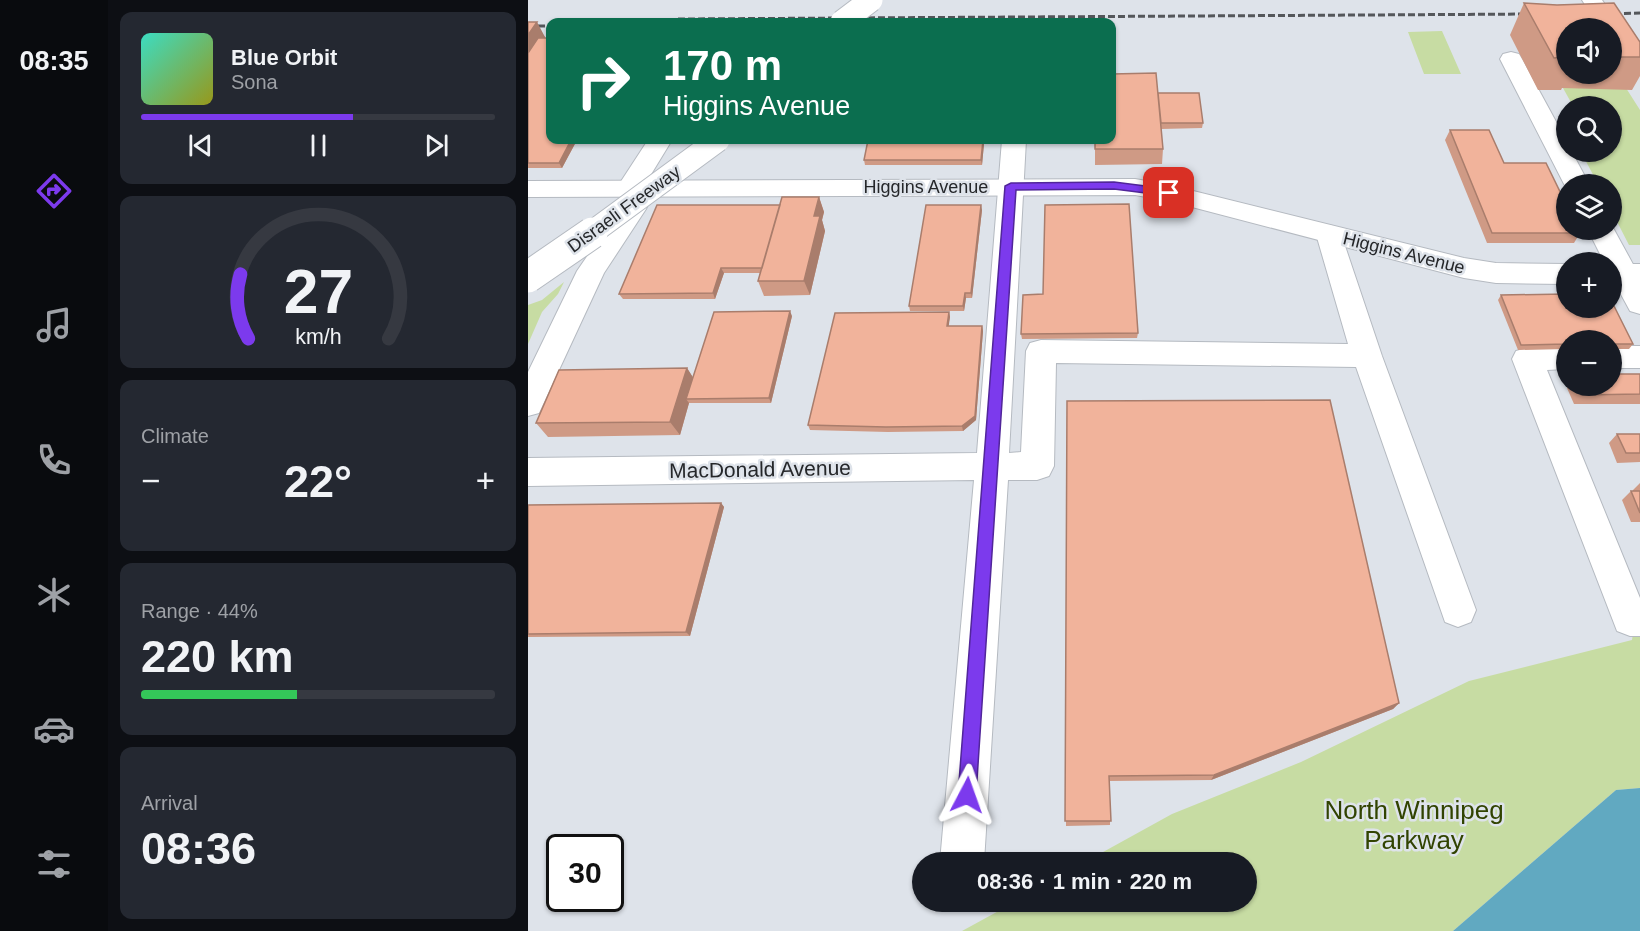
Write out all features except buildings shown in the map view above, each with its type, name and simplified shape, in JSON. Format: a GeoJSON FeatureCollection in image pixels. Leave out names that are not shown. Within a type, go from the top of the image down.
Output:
{"type":"FeatureCollection","features":[{"type":"Feature","properties":{"kind":"street"},"geometry":{"type":"LineString","coordinates":[[1592,0],[1604,18]]}},
{"type":"Feature","properties":{"kind":"street"},"geometry":{"type":"LineString","coordinates":[[850,18],[879,4]]}},
{"type":"Feature","properties":{"kind":"street"},"geometry":{"type":"LineString","coordinates":[[870,18],[879,4]]}},
{"type":"Feature","properties":{"kind":"street"},"geometry":{"type":"LineString","coordinates":[[1511,60],[1572,174]]}},
{"type":"Feature","properties":{"kind":"street"},"geometry":{"type":"LineString","coordinates":[[528,404],[591,271],[633,209],[629,189],[657,144]]}},
{"type":"Feature","properties":{"kind":"street","name":"Disraeli Freeway"},"geometry":{"type":"LineString","coordinates":[[528,252],[681,144]]}},
{"type":"Feature","properties":{"kind":"street","name":"Disraeli Freeway"},"geometry":{"type":"LineString","coordinates":[[528,277],[598,229],[713,144]]}},
{"type":"Feature","properties":{"kind":"street"},"geometry":{"type":"LineString","coordinates":[[963,852],[1014,144]]}},
{"type":"Feature","properties":{"kind":"street","name":"Higgins Avenue"},"geometry":{"type":"LineString","coordinates":[[528,189],[1114,186],[1150,189],[1479,271],[1556,274]]}},
{"type":"Feature","properties":{"kind":"street"},"geometry":{"type":"LineString","coordinates":[[1329,234],[1367,356],[1458,610]]}},
{"type":"Feature","properties":{"kind":"street"},"geometry":{"type":"LineString","coordinates":[[1606,240],[1640,304]]}},
{"type":"Feature","properties":{"kind":"street","name":"MacDonald Avenue"},"geometry":{"type":"LineString","coordinates":[[528,472],[1037,466],[1041,351],[1367,356]]}},
{"type":"Feature","properties":{"kind":"street"},"geometry":{"type":"LineString","coordinates":[[1622,357],[1640,357]]}},
{"type":"Feature","properties":{"kind":"street"},"geometry":{"type":"LineString","coordinates":[[1556,358],[1527,359],[1630,619],[1640,619]]}},
{"type":"Feature","properties":{"kind":"green space"},"geometry":{"type":"Polygon","coordinates":[[[1442,31],[1461,74],[1424,74],[1408,32],[1442,31]]]}},
{"type":"Feature","properties":{"kind":"green space"},"geometry":{"type":"Polygon","coordinates":[[[1563,88],[1626,88],[1640,110],[1640,245],[1629,245],[1622,231],[1622,174],[1593,174],[1586,162],[1622,162],[1622,96],[1567,96],[1563,88]]]}},
{"type":"Feature","properties":{"kind":"green space"},"geometry":{"type":"Polygon","coordinates":[[[564,282],[558,294],[542,312],[528,344],[528,305],[542,300],[564,282]]]}},
{"type":"Feature","properties":{"kind":"green space","name":"North Winnipeg Parkway"},"geometry":{"type":"Polygon","coordinates":[[[1636,614],[1640,614],[1640,788],[1616,790],[1453,931],[962,931],[997,912],[1257,912],[1257,852],[1103,852],[1172,814],[1301,762],[1469,681],[1632,640],[1636,614]]]}},
{"type":"Feature","properties":{"kind":"water"},"geometry":{"type":"Polygon","coordinates":[[[1640,788],[1640,931],[1453,931],[1616,790],[1640,788]]]}},
{"type":"Feature","properties":{"kind":"railway"},"geometry":{"type":"LineString","coordinates":[[1604,14],[1640,13]]}},
{"type":"Feature","properties":{"kind":"railway"},"geometry":{"type":"LineString","coordinates":[[849,18],[1535,14]]}},
{"type":"Feature","properties":{"kind":"railway"},"geometry":{"type":"LineString","coordinates":[[528,26],[546,26]]}},
{"type":"Feature","properties":{"kind":"route"},"geometry":{"type":"LineString","coordinates":[[967,795],[1011,186],[1114,186],[1169,193]]}}]}
